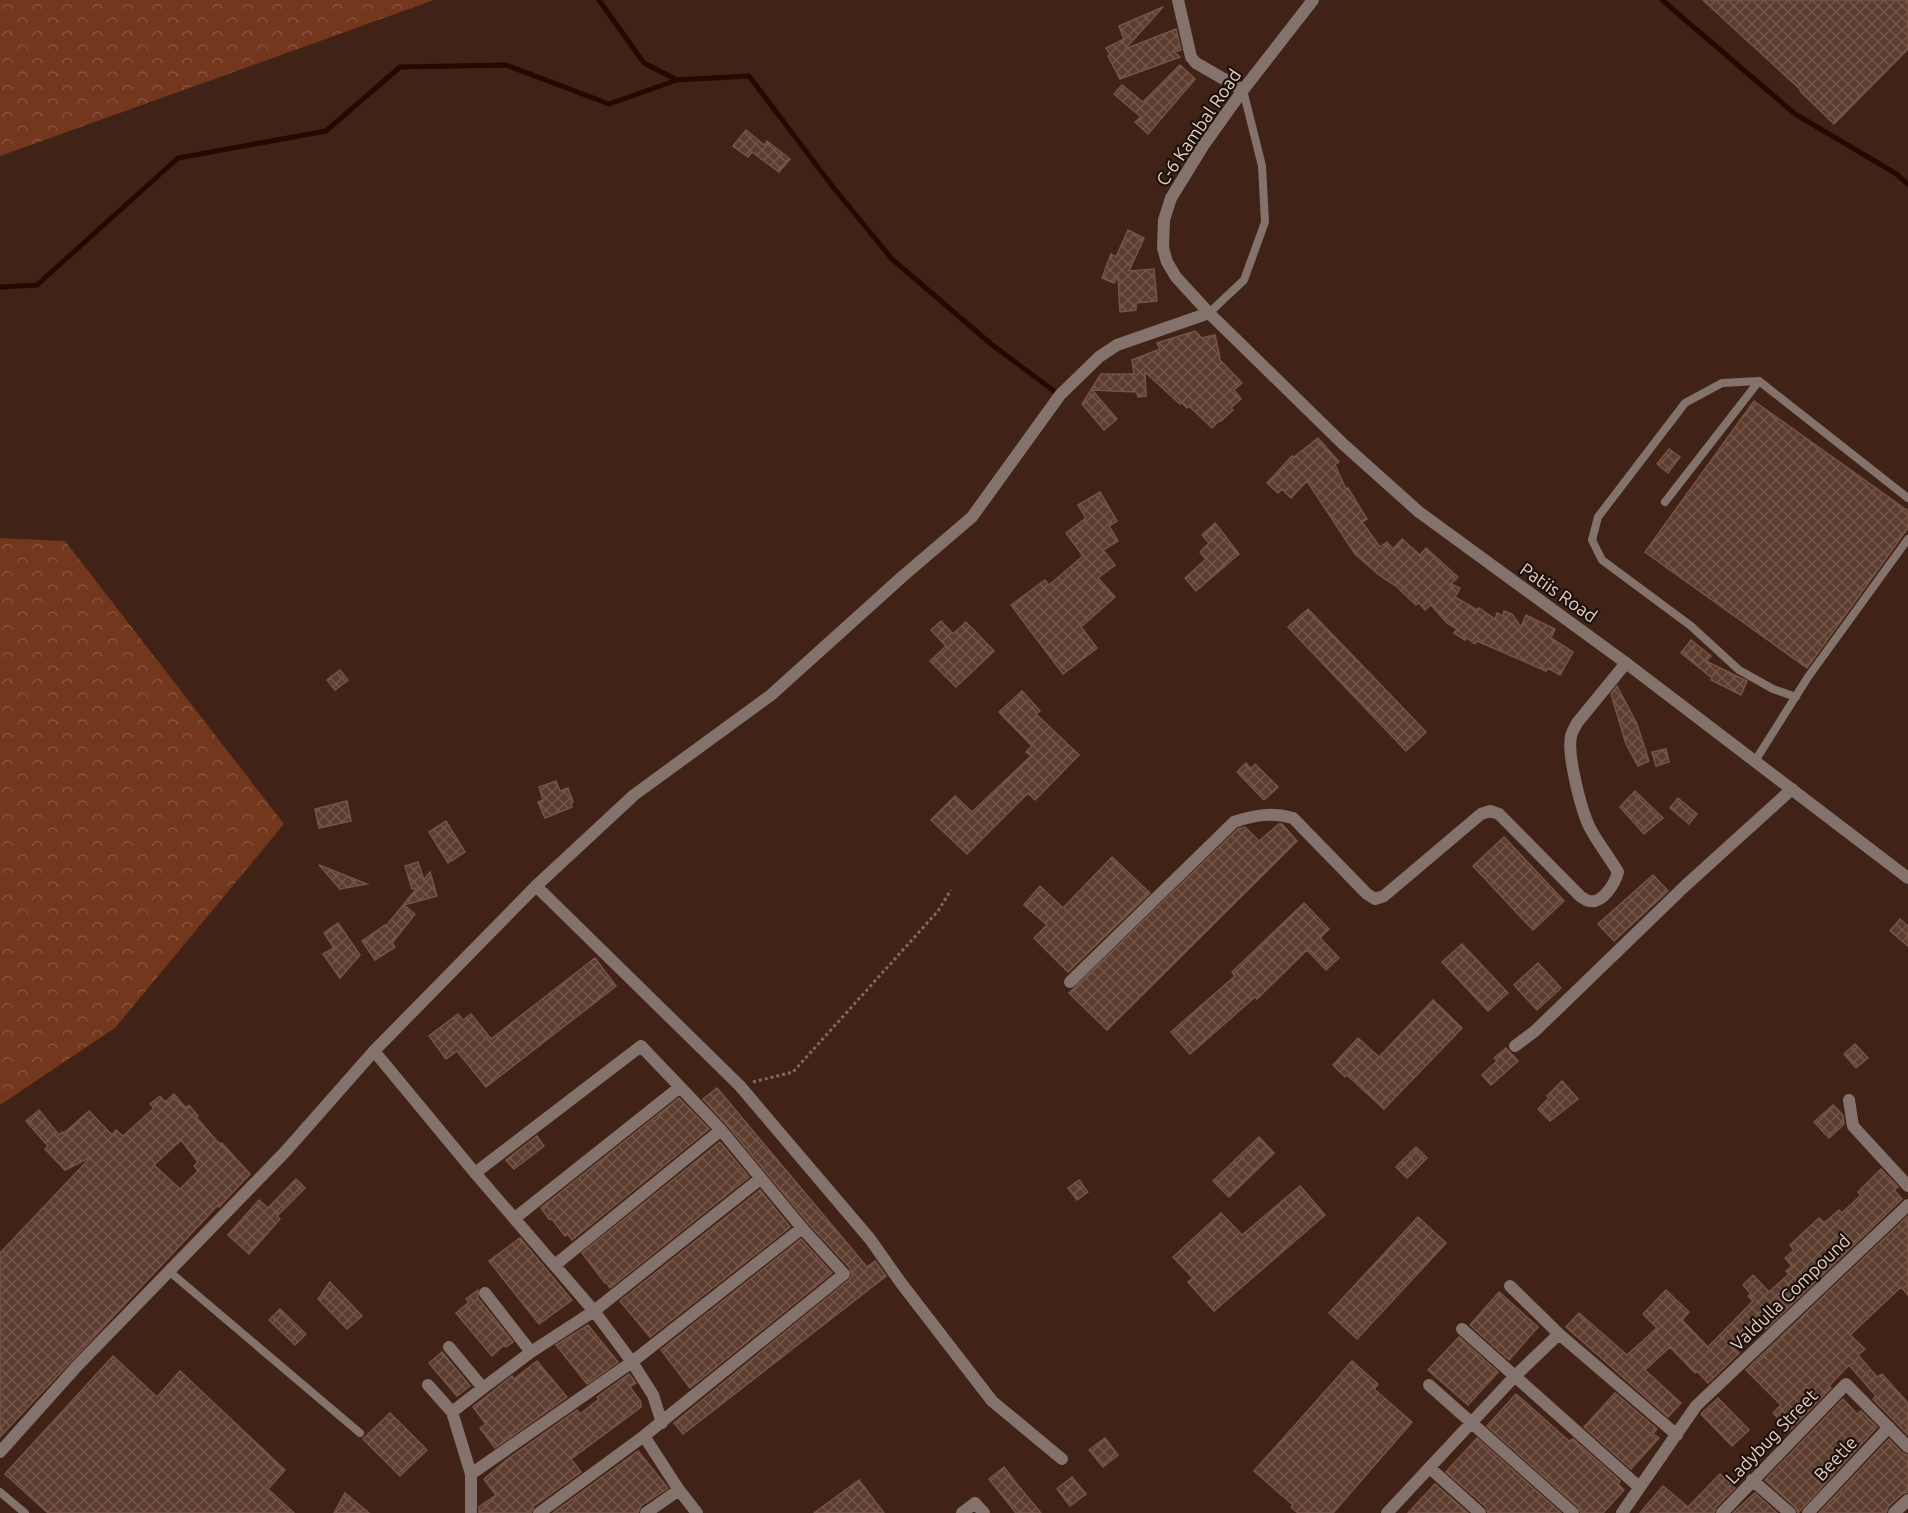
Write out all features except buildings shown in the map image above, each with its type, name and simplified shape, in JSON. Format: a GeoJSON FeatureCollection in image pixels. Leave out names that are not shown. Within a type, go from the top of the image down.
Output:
{"type":"FeatureCollection","features":[{"type":"Feature","properties":{"kind":"street"},"geometry":{"type":"LineString","coordinates":[[1178,0],[1191,57],[1196,63],[1243,90]]}},
{"type":"Feature","properties":{"kind":"street","name":"C-6 Kambal Road"},"geometry":{"type":"LineString","coordinates":[[1209,313],[1176,277],[1167,262],[1163,248],[1164,220],[1182,179],[1243,90],[1313,0]]}},
{"type":"Feature","properties":{"kind":"street"},"geometry":{"type":"LineString","coordinates":[[0,1452],[78,1365],[285,1152],[374,1051],[536,886],[634,795],[771,695],[972,517],[1060,395],[1099,357],[1117,345],[1209,313]]}},
{"type":"Feature","properties":{"kind":"street","name":"Patiis Road"},"geometry":{"type":"LineString","coordinates":[[1209,313],[1343,444],[1419,513],[1626,663],[1908,878]]}},
{"type":"Feature","properties":{"kind":"street"},"geometry":{"type":"LineString","coordinates":[[1071,982],[1234,822],[1253,816],[1280,814],[1293,818],[1366,894],[1375,899],[1384,896],[1481,814],[1490,811],[1499,814],[1580,896],[1589,901],[1599,900],[1616,882],[1618,872],[1590,827],[1584,811],[1573,771],[1571,735],[1576,723],[1626,663]]}},
{"type":"Feature","properties":{"kind":"street"},"geometry":{"type":"LineString","coordinates":[[1515,1046],[1535,1030],[1685,886],[1792,789]]}},
{"type":"Feature","properties":{"kind":"street"},"geometry":{"type":"LineString","coordinates":[[536,886],[740,1086],[870,1239],[992,1401],[1062,1460]]}},
{"type":"Feature","properties":{"kind":"street"},"geometry":{"type":"LineString","coordinates":[[475,1173],[641,1046],[721,1130],[760,1179],[844,1274],[662,1423],[539,1513]]}},
{"type":"Feature","properties":{"kind":"street"},"geometry":{"type":"LineString","coordinates":[[374,1051],[594,1311],[632,1362],[652,1395],[662,1423]]}},
{"type":"Feature","properties":{"kind":"street"},"geometry":{"type":"LineString","coordinates":[[515,1218],[680,1087]]}},
{"type":"Feature","properties":{"kind":"street"},"geometry":{"type":"LineString","coordinates":[[1849,1100],[1853,1126],[1908,1186]]}},
{"type":"Feature","properties":{"kind":"street"},"geometry":{"type":"LineString","coordinates":[[555,1265],[721,1130]]}},
{"type":"Feature","properties":{"kind":"street"},"geometry":{"type":"LineString","coordinates":[[452,1412],[531,1352],[594,1311],[760,1179]]}},
{"type":"Feature","properties":{"kind":"street","name":"Valdulla Compound"},"geometry":{"type":"LineString","coordinates":[[1622,1513],[1696,1406],[1908,1205]]}},
{"type":"Feature","properties":{"kind":"street"},"geometry":{"type":"LineString","coordinates":[[471,1474],[632,1362],[802,1228]]}},
{"type":"Feature","properties":{"kind":"street"},"geometry":{"type":"LineString","coordinates":[[1510,1286],[1559,1334],[1677,1435]]}},
{"type":"Feature","properties":{"kind":"street"},"geometry":{"type":"LineString","coordinates":[[485,1293],[531,1352]]}},
{"type":"Feature","properties":{"kind":"street"},"geometry":{"type":"LineString","coordinates":[[1462,1329],[1639,1487]]}},
{"type":"Feature","properties":{"kind":"street"},"geometry":{"type":"LineString","coordinates":[[1388,1513],[1473,1424],[1515,1376],[1559,1334]]}},
{"type":"Feature","properties":{"kind":"street"},"geometry":{"type":"LineString","coordinates":[[449,1347],[483,1388]]}},
{"type":"Feature","properties":{"kind":"street","name":"Ladybug Street"},"geometry":{"type":"LineString","coordinates":[[1722,1513],[1846,1384],[1888,1427]]}},
{"type":"Feature","properties":{"kind":"street"},"geometry":{"type":"LineString","coordinates":[[429,1385],[452,1412],[471,1474],[471,1513]]}},
{"type":"Feature","properties":{"kind":"street"},"geometry":{"type":"LineString","coordinates":[[1429,1385],[1573,1513]]}},
{"type":"Feature","properties":{"kind":"street"},"geometry":{"type":"LineString","coordinates":[[1888,1427],[1908,1447]]}},
{"type":"Feature","properties":{"kind":"street","name":"Beetle"},"geometry":{"type":"LineString","coordinates":[[1808,1513],[1888,1427]]}},
{"type":"Feature","properties":{"kind":"street"},"geometry":{"type":"LineString","coordinates":[[644,1436],[679,1490],[698,1513]]}},
{"type":"Feature","properties":{"kind":"street"},"geometry":{"type":"LineString","coordinates":[[1430,1468],[1480,1513]]}},
{"type":"Feature","properties":{"kind":"street"},"geometry":{"type":"LineString","coordinates":[[1752,1480],[1790,1513]]}},
{"type":"Feature","properties":{"kind":"street"},"geometry":{"type":"LineString","coordinates":[[646,1513],[679,1490]]}},
{"type":"Feature","properties":{"kind":"street"},"geometry":{"type":"LineString","coordinates":[[1894,1513],[1908,1500]]}},
{"type":"Feature","properties":{"kind":"street"},"geometry":{"type":"LineString","coordinates":[[962,1513],[975,1503],[984,1513]]}},
{"type":"Feature","properties":{"kind":"lane"},"geometry":{"type":"LineString","coordinates":[[1209,313],[1244,280],[1265,222],[1262,166],[1243,90]]}},
{"type":"Feature","properties":{"kind":"lane"},"geometry":{"type":"LineString","coordinates":[[1665,502],[1759,381]]}},
{"type":"Feature","properties":{"kind":"lane"},"geometry":{"type":"LineString","coordinates":[[1796,697],[1773,689],[1739,670],[1691,626],[1602,560],[1592,540],[1598,517],[1685,403],[1722,383],[1759,381],[1908,498]]}},
{"type":"Feature","properties":{"kind":"lane"},"geometry":{"type":"LineString","coordinates":[[1755,761],[1845,625],[1908,539]]}},
{"type":"Feature","properties":{"kind":"lane"},"geometry":{"type":"LineString","coordinates":[[170,1272],[360,1433]]}},
{"type":"Feature","properties":{"kind":"lane"},"geometry":{"type":"LineString","coordinates":[[0,1492],[25,1513]]}},
{"type":"Feature","properties":{"kind":"path"},"geometry":{"type":"LineString","coordinates":[[740,1086],[793,1071],[938,911],[951,890]]}},
{"type":"Feature","properties":{"kind":"green space"},"geometry":{"type":"Polygon","coordinates":[[[0,0],[434,0],[0,156],[0,0]]]}},
{"type":"Feature","properties":{"kind":"green space"},"geometry":{"type":"Polygon","coordinates":[[[0,538],[65,541],[284,824],[115,1028],[0,1105],[0,538]]]}},
{"type":"Feature","properties":{"kind":"waterway"},"geometry":{"type":"LineString","coordinates":[[599,0],[644,63],[677,80]]}},
{"type":"Feature","properties":{"kind":"waterway"},"geometry":{"type":"LineString","coordinates":[[1662,0],[1795,114],[1895,173],[1908,184]]}},
{"type":"Feature","properties":{"kind":"waterway"},"geometry":{"type":"LineString","coordinates":[[0,287],[37,285],[178,158],[326,131],[400,67],[506,65],[609,104],[677,80],[749,76],[833,187],[892,259],[991,344],[1054,391]]}}]}
